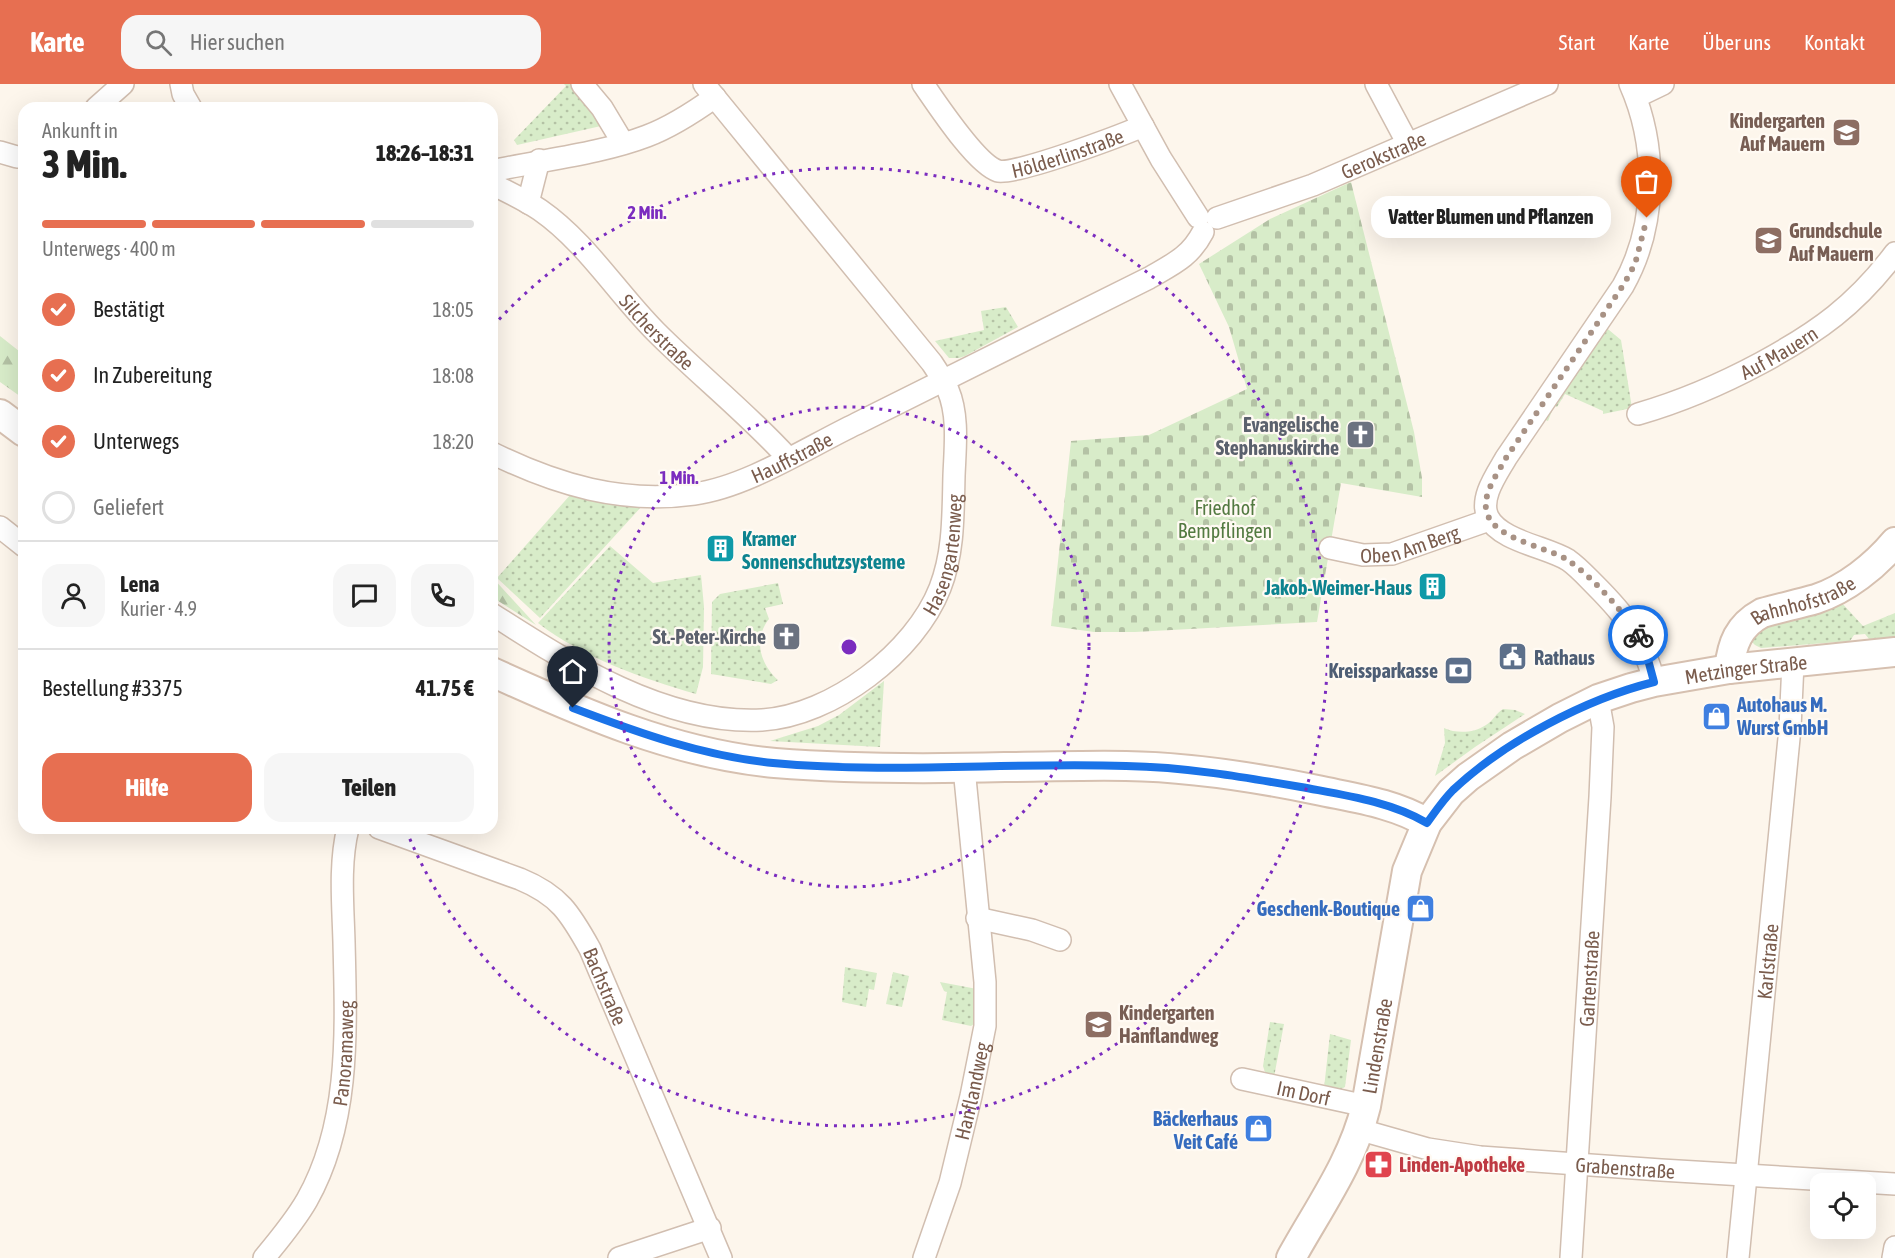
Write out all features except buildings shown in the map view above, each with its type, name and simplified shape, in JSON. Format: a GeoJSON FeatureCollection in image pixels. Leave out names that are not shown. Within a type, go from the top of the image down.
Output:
{"type":"FeatureCollection","features":[{"type":"Feature","properties":{"kind":"street"},"geometry":{"type":"LineString","coordinates":[[103,102],[123,84]]}},
{"type":"Feature","properties":{"kind":"street"},"geometry":{"type":"LineString","coordinates":[[181,84],[188,102]]}},
{"type":"Feature","properties":{"kind":"street"},"geometry":{"type":"LineString","coordinates":[[582,84],[602,108],[624,143]]}},
{"type":"Feature","properties":{"kind":"street","name":"Hölderlinstraße"},"geometry":{"type":"LineString","coordinates":[[923,84],[975,153],[986,165],[999,171],[1011,171],[1072,152],[1143,126]]}},
{"type":"Feature","properties":{"kind":"street"},"geometry":{"type":"LineString","coordinates":[[944,381],[1182,260],[1194,248],[1206,222],[1143,126],[1120,84]]}},
{"type":"Feature","properties":{"kind":"street"},"geometry":{"type":"LineString","coordinates":[[1376,84],[1408,144]]}},
{"type":"Feature","properties":{"kind":"street","name":"Gerokstraße"},"geometry":{"type":"LineString","coordinates":[[1206,222],[1313,185],[1547,84]]}},
{"type":"Feature","properties":{"kind":"street"},"geometry":{"type":"LineString","coordinates":[[1654,682],[1647,656],[1634,630],[1612,603],[1568,560],[1505,534],[1489,520],[1485,511],[1491,484],[1506,458],[1618,294],[1635,264],[1642,243],[1650,199],[1647,151],[1633,90],[1663,84]]}},
{"type":"Feature","properties":{"kind":"street"},"geometry":{"type":"LineString","coordinates":[[498,170],[624,143],[666,128],[710,91]]}},
{"type":"Feature","properties":{"kind":"street","name":"Hasengartenweg"},"geometry":{"type":"LineString","coordinates":[[498,618],[554,653],[641,696],[692,712],[733,719],[764,720],[800,711],[833,697],[879,667],[899,649],[921,622],[940,587],[951,544],[954,503],[954,419],[952,402],[944,381],[882,301],[710,91]]}},
{"type":"Feature","properties":{"kind":"street"},"geometry":{"type":"LineString","coordinates":[[0,152],[18,157]]}},
{"type":"Feature","properties":{"kind":"street"},"geometry":{"type":"LineString","coordinates":[[528,203],[539,160]]}},
{"type":"Feature","properties":{"kind":"street","name":"Silcherstraße"},"geometry":{"type":"LineString","coordinates":[[498,187],[552,219],[657,332],[765,433],[788,458]]}},
{"type":"Feature","properties":{"kind":"street","name":"Auf Mauern"},"geometry":{"type":"LineString","coordinates":[[1638,414],[1676,403],[1715,387],[1803,339],[1822,327],[1852,302],[1895,253]]}},
{"type":"Feature","properties":{"kind":"street","name":"Hauffstraße"},"geometry":{"type":"LineString","coordinates":[[498,456],[586,489],[611,494],[648,496],[694,494],[748,477],[944,381]]}},
{"type":"Feature","properties":{"kind":"street"},"geometry":{"type":"LineString","coordinates":[[0,414],[18,428]]}},
{"type":"Feature","properties":{"kind":"street","name":"Oben Am Berg"},"geometry":{"type":"LineString","coordinates":[[1330,548],[1363,555],[1392,554],[1489,520]]}},
{"type":"Feature","properties":{"kind":"street"},"geometry":{"type":"LineString","coordinates":[[0,527],[18,541]]}},
{"type":"Feature","properties":{"kind":"street","name":"Bahnhofstraße"},"geometry":{"type":"LineString","coordinates":[[1729,669],[1731,649],[1736,636],[1751,619],[1770,611],[1817,598],[1837,589],[1873,565],[1895,542]]}},
{"type":"Feature","properties":{"kind":"street","name":"Metzinger Straße"},"geometry":{"type":"LineString","coordinates":[[1427,823],[1451,792],[1489,761],[1544,727],[1598,699],[1654,682],[1729,669],[1895,652]]}},
{"type":"Feature","properties":{"kind":"street","name":"Karlstraße"},"geometry":{"type":"LineString","coordinates":[[1738,1258],[1789,738],[1793,663]]}},
{"type":"Feature","properties":{"kind":"street"},"geometry":{"type":"LineString","coordinates":[[498,675],[605,720],[688,748],[718,755],[802,765],[964,768],[1126,766],[1211,772],[1389,806],[1427,823]]}},
{"type":"Feature","properties":{"kind":"street","name":"Gartenstraße"},"geometry":{"type":"LineString","coordinates":[[1570,1258],[1578,1164],[1600,797],[1603,727],[1598,699]]}},
{"type":"Feature","properties":{"kind":"street","name":"Hanflandweg"},"geometry":{"type":"LineString","coordinates":[[924,1258],[950,1183],[965,1124],[985,1026],[986,997],[964,768]]}},
{"type":"Feature","properties":{"kind":"street","name":"Lindenstraße"},"geometry":{"type":"LineString","coordinates":[[1291,1258],[1337,1178],[1364,1118],[1402,893],[1414,850],[1427,823]]}},
{"type":"Feature","properties":{"kind":"street","name":"Panoramaweg"},"geometry":{"type":"LineString","coordinates":[[264,1258],[307,1200],[324,1161],[335,1125],[345,1041],[344,864],[347,834]]}},
{"type":"Feature","properties":{"kind":"street","name":"Bachstraße"},"geometry":{"type":"LineString","coordinates":[[396,834],[538,886],[563,905],[572,916],[590,949],[721,1258]]}},
{"type":"Feature","properties":{"kind":"street"},"geometry":{"type":"LineString","coordinates":[[977,918],[1032,930],[1060,940]]}},
{"type":"Feature","properties":{"kind":"street","name":"Im Dorf"},"geometry":{"type":"LineString","coordinates":[[1242,1079],[1364,1118]]}},
{"type":"Feature","properties":{"kind":"street","name":"Grabenstraße"},"geometry":{"type":"LineString","coordinates":[[1364,1118],[1451,1154],[1895,1184]]}},
{"type":"Feature","properties":{"kind":"street"},"geometry":{"type":"LineString","coordinates":[[619,1258],[710,1228]]}},
{"type":"Feature","properties":{"kind":"street"},"geometry":{"type":"LineString","coordinates":[[1893,1258],[1895,1247]]}},
{"type":"Feature","properties":{"kind":"green space"},"geometry":{"type":"Polygon","coordinates":[[[564,84],[574,84],[601,126],[517,145],[514,140],[566,86],[564,84]]]}},
{"type":"Feature","properties":{"kind":"green space","name":"Friedhof Bempflingen"},"geometry":{"type":"Polygon","coordinates":[[[1351,182],[1414,432],[1422,478],[1422,497],[1341,483],[1317,622],[1135,632],[1094,632],[1051,626],[1071,441],[1149,435],[1247,389],[1229,327],[1199,264],[1270,219],[1351,182]]]}},
{"type":"Feature","properties":{"kind":"green space"},"geometry":{"type":"Polygon","coordinates":[[[1006,307],[1018,327],[965,356],[949,358],[935,341],[984,330],[981,311],[1006,307]]]}},
{"type":"Feature","properties":{"kind":"green space"},"geometry":{"type":"Polygon","coordinates":[[[1603,325],[1621,340],[1632,408],[1603,414],[1603,411],[1565,394],[1557,407],[1554,406],[1548,421],[1540,418],[1603,325]]]}},
{"type":"Feature","properties":{"kind":"green space"},"geometry":{"type":"Polygon","coordinates":[[[0,336],[18,350],[18,395],[0,382],[0,336]]]}},
{"type":"Feature","properties":{"kind":"green space"},"geometry":{"type":"Polygon","coordinates":[[[571,494],[642,506],[540,618],[498,577],[571,494]]]}},
{"type":"Feature","properties":{"kind":"green space"},"geometry":{"type":"Polygon","coordinates":[[[610,546],[653,583],[701,575],[704,607],[703,667],[696,694],[614,666],[574,647],[538,623],[610,546]]]}},
{"type":"Feature","properties":{"kind":"green space"},"geometry":{"type":"Polygon","coordinates":[[[778,583],[783,604],[765,608],[769,619],[761,635],[760,643],[763,659],[778,680],[771,684],[711,674],[712,602],[720,594],[778,583]]]}},
{"type":"Feature","properties":{"kind":"green space"},"geometry":{"type":"Polygon","coordinates":[[[498,584],[536,625],[498,601],[498,584]]]}},
{"type":"Feature","properties":{"kind":"green space"},"geometry":{"type":"Polygon","coordinates":[[[1840,601],[1863,626],[1895,613],[1895,637],[1869,639],[1865,634],[1854,635],[1850,641],[1761,648],[1751,641],[1753,631],[1840,601]]]}},
{"type":"Feature","properties":{"kind":"green space"},"geometry":{"type":"Polygon","coordinates":[[[884,681],[880,747],[770,741],[818,726],[839,715],[884,681]]]}},
{"type":"Feature","properties":{"kind":"green space"},"geometry":{"type":"Polygon","coordinates":[[[1503,709],[1525,714],[1435,776],[1445,743],[1444,728],[1460,732],[1476,730],[1488,723],[1503,709]]]}},
{"type":"Feature","properties":{"kind":"green space"},"geometry":{"type":"Polygon","coordinates":[[[845,967],[877,973],[874,990],[869,989],[866,1007],[842,1002],[845,967]]]}},
{"type":"Feature","properties":{"kind":"green space"},"geometry":{"type":"Polygon","coordinates":[[[893,972],[909,976],[902,1007],[886,1004],[893,972]]]}},
{"type":"Feature","properties":{"kind":"green space"},"geometry":{"type":"Polygon","coordinates":[[[940,982],[977,989],[974,1024],[971,1026],[942,1020],[947,992],[944,991],[940,982]]]}},
{"type":"Feature","properties":{"kind":"green space"},"geometry":{"type":"Polygon","coordinates":[[[1270,1022],[1284,1024],[1274,1077],[1267,1074],[1263,1066],[1270,1022]]]}},
{"type":"Feature","properties":{"kind":"green space"},"geometry":{"type":"Polygon","coordinates":[[[1330,1034],[1351,1040],[1345,1087],[1339,1090],[1324,1088],[1330,1034]]]}},
{"type":"Feature","properties":{"kind":"way so far"},"geometry":{"type":"LineString","coordinates":[[1638,635],[1612,603],[1568,560],[1505,534],[1489,520],[1485,511],[1491,484],[1506,458],[1624,284],[1635,264],[1647,218]]}},
{"type":"Feature","properties":{"kind":"place","name":"Kindergarten Auf Mauern"},"geometry":{"type":"Point","coordinates":[1846,132]}},
{"type":"Feature","properties":{"kind":"place","name":"Vatter Blumen und Pflanzen"},"geometry":{"type":"Point","coordinates":[1647,218]}},
{"type":"Feature","properties":{"kind":"place","name":"Grundschule Auf Mauern"},"geometry":{"type":"Point","coordinates":[1768,241]}},
{"type":"Feature","properties":{"kind":"place","name":"Evangelische Stephanuskirche"},"geometry":{"type":"Point","coordinates":[1360,435]}},
{"type":"Feature","properties":{"kind":"place","name":"Kramer Sonnenschutzsysteme"},"geometry":{"type":"Point","coordinates":[721,549]}},
{"type":"Feature","properties":{"kind":"place","name":"Jakob-Weimer-Haus"},"geometry":{"type":"Point","coordinates":[1433,587]}},
{"type":"Feature","properties":{"kind":"place","name":"St.-Peter-Kirche"},"geometry":{"type":"Point","coordinates":[787,636]}},
{"type":"Feature","properties":{"kind":"place","name":"Rathaus"},"geometry":{"type":"Point","coordinates":[1513,657]}},
{"type":"Feature","properties":{"kind":"place","name":"Kreissparkasse"},"geometry":{"type":"Point","coordinates":[1459,670]}},
{"type":"Feature","properties":{"kind":"place","name":"Autohaus M. Wurst GmbH"},"geometry":{"type":"Point","coordinates":[1716,716]}},
{"type":"Feature","properties":{"kind":"place","name":"Geschenk-Boutique"},"geometry":{"type":"Point","coordinates":[1421,908]}},
{"type":"Feature","properties":{"kind":"place","name":"Kindergarten Hanflandweg"},"geometry":{"type":"Point","coordinates":[1098,1024]}},
{"type":"Feature","properties":{"kind":"place","name":"Bäckerhaus Veit Café"},"geometry":{"type":"Point","coordinates":[1259,1129]}},
{"type":"Feature","properties":{"kind":"place","name":"Linden-Apotheke"},"geometry":{"type":"Point","coordinates":[1378,1164]}},
{"type":"Feature","properties":{"kind":"route"},"geometry":{"type":"LineString","coordinates":[[573,708],[688,748],[748,760],[802,765],[964,768],[1126,766],[1211,772],[1310,789],[1389,806],[1427,823],[1451,792],[1467,777],[1524,739],[1598,699],[1654,682],[1638,635]]}}]}
